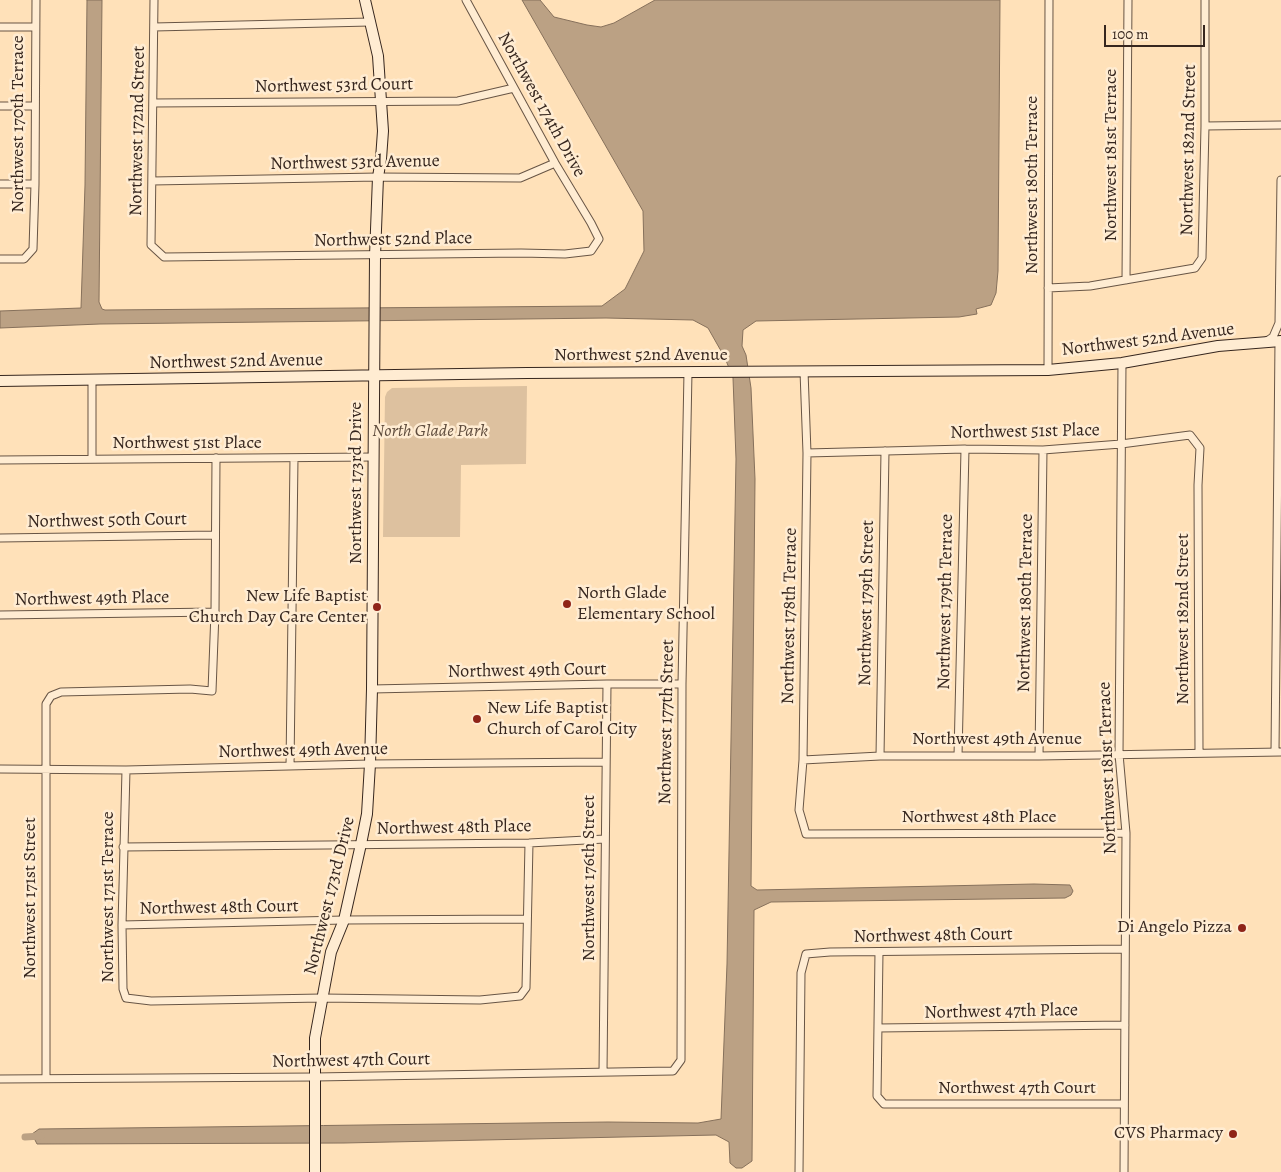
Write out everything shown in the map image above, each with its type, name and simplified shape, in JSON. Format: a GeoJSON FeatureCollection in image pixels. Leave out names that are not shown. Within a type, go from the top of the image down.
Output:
{"type":"FeatureCollection","features":[{"type":"Feature","properties":{"kind":"street","name":"Northwest 170th Terrace"},"geometry":{"type":"LineString","coordinates":[[0,259],[24,259],[33,248],[36,0]]}},
{"type":"Feature","properties":{"kind":"street","name":"Northwest 172nd Street"},"geometry":{"type":"LineString","coordinates":[[154,0],[151,245],[164,257]]}},
{"type":"Feature","properties":{"kind":"street","name":"Northwest 173rd Drive"},"geometry":{"type":"LineString","coordinates":[[315,1172],[315,1038],[332,952],[344,920],[361,844],[367,814],[370,764],[374,304],[378,177],[383,131],[378,56],[364,0]]}},
{"type":"Feature","properties":{"kind":"street","name":"Northwest 174th Drive"},"geometry":{"type":"LineString","coordinates":[[466,0],[591,223]]}},
{"type":"Feature","properties":{"kind":"street","name":"Northwest 180th Terrace"},"geometry":{"type":"LineString","coordinates":[[1048,370],[1049,0]]}},
{"type":"Feature","properties":{"kind":"street","name":"Northwest 181st Terrace"},"geometry":{"type":"LineString","coordinates":[[1126,280],[1128,0]]}},
{"type":"Feature","properties":{"kind":"street","name":"Northwest 182nd Street"},"geometry":{"type":"LineString","coordinates":[[1126,280],[1195,268],[1202,258],[1206,126],[1205,0]]}},
{"type":"Feature","properties":{"kind":"street"},"geometry":{"type":"LineString","coordinates":[[154,27],[370,22]]}},
{"type":"Feature","properties":{"kind":"street"},"geometry":{"type":"LineString","coordinates":[[0,27],[35,27]]}},
{"type":"Feature","properties":{"kind":"street","name":"Northwest 53rd Court"},"geometry":{"type":"LineString","coordinates":[[152,103],[458,100],[514,88]]}},
{"type":"Feature","properties":{"kind":"street"},"geometry":{"type":"LineString","coordinates":[[0,106],[35,106]]}},
{"type":"Feature","properties":{"kind":"street"},"geometry":{"type":"LineString","coordinates":[[1206,126],[1281,125]]}},
{"type":"Feature","properties":{"kind":"street","name":"Northwest 53rd Avenue"},"geometry":{"type":"LineString","coordinates":[[152,181],[378,177],[520,178],[556,163]]}},
{"type":"Feature","properties":{"kind":"street"},"geometry":{"type":"LineString","coordinates":[[1265,342],[1272,337],[1279,323],[1281,180]]}},
{"type":"Feature","properties":{"kind":"street"},"geometry":{"type":"LineString","coordinates":[[0,184],[35,184]]}},
{"type":"Feature","properties":{"kind":"street","name":"Northwest 52nd Place"},"geometry":{"type":"LineString","coordinates":[[164,257],[565,254],[591,251],[599,239],[591,223]]}},
{"type":"Feature","properties":{"kind":"street"},"geometry":{"type":"LineString","coordinates":[[1048,288],[1090,286],[1126,280]]}},
{"type":"Feature","properties":{"kind":"street"},"geometry":{"type":"LineString","coordinates":[[1278,752],[1280,341]]}},
{"type":"Feature","properties":{"kind":"street","name":"Northwest 52nd Avenue"},"geometry":{"type":"LineString","coordinates":[[0,381],[729,371],[1048,370],[1122,363],[1218,346],[1280,341]]}},
{"type":"Feature","properties":{"kind":"street","name":"Northwest 181st Terrace"},"geometry":{"type":"LineString","coordinates":[[1122,363],[1119,754],[1126,833],[1124,1172]]}},
{"type":"Feature","properties":{"kind":"street","name":"Northwest 178th Terrace"},"geometry":{"type":"LineString","coordinates":[[804,371],[807,453],[803,760],[799,810],[806,834],[833,832]]}},
{"type":"Feature","properties":{"kind":"street","name":"Northwest 177th Street"},"geometry":{"type":"LineString","coordinates":[[681,1043],[682,684],[688,372]]}},
{"type":"Feature","properties":{"kind":"street"},"geometry":{"type":"LineString","coordinates":[[92,380],[92,459]]}},
{"type":"Feature","properties":{"kind":"street","name":"Northwest 51st Place"},"geometry":{"type":"LineString","coordinates":[[807,453],[965,449],[1043,450],[1121,444],[1190,435],[1200,448],[1198,486]]}},
{"type":"Feature","properties":{"kind":"street","name":"Northwest 179th Terrace"},"geometry":{"type":"LineString","coordinates":[[958,756],[965,449]]}},
{"type":"Feature","properties":{"kind":"street","name":"Northwest 180th Terrace"},"geometry":{"type":"LineString","coordinates":[[1039,756],[1043,450]]}},
{"type":"Feature","properties":{"kind":"street","name":"Northwest 179th Street"},"geometry":{"type":"LineString","coordinates":[[880,756],[885,451]]}},
{"type":"Feature","properties":{"kind":"street","name":"Northwest 51st Place"},"geometry":{"type":"LineString","coordinates":[[0,460],[374,457]]}},
{"type":"Feature","properties":{"kind":"street"},"geometry":{"type":"LineString","coordinates":[[215,612],[216,458]]}},
{"type":"Feature","properties":{"kind":"street"},"geometry":{"type":"LineString","coordinates":[[290,766],[294,458]]}},
{"type":"Feature","properties":{"kind":"street","name":"Northwest 182nd Street"},"geometry":{"type":"LineString","coordinates":[[1198,486],[1199,752]]}},
{"type":"Feature","properties":{"kind":"street","name":"Northwest 50th Court"},"geometry":{"type":"LineString","coordinates":[[0,538],[215,535]]}},
{"type":"Feature","properties":{"kind":"street","name":"Northwest 49th Place"},"geometry":{"type":"LineString","coordinates":[[0,615],[215,612]]}},
{"type":"Feature","properties":{"kind":"street","name":"Northwest 171st Street"},"geometry":{"type":"LineString","coordinates":[[46,1078],[46,704],[51,696],[61,692],[190,689],[212,691],[215,612]]}},
{"type":"Feature","properties":{"kind":"street","name":"Northwest 176th Street"},"geometry":{"type":"LineString","coordinates":[[603,1072],[607,684]]}},
{"type":"Feature","properties":{"kind":"street","name":"Northwest 49th Court"},"geometry":{"type":"LineString","coordinates":[[372,689],[682,684]]}},
{"type":"Feature","properties":{"kind":"street","name":"Northwest 49th Avenue"},"geometry":{"type":"LineString","coordinates":[[803,760],[880,756],[1039,756],[1278,752]]}},
{"type":"Feature","properties":{"kind":"street","name":"Northwest 49th Avenue"},"geometry":{"type":"LineString","coordinates":[[0,769],[126,770],[370,764],[606,762]]}},
{"type":"Feature","properties":{"kind":"street","name":"Northwest 171st Terrace"},"geometry":{"type":"LineString","coordinates":[[126,770],[122,925],[122,989],[126,998],[151,1001],[322,998]]}},
{"type":"Feature","properties":{"kind":"street","name":"Northwest 48th Place"},"geometry":{"type":"LineString","coordinates":[[833,832],[1126,833]]}},
{"type":"Feature","properties":{"kind":"street","name":"Northwest 48th Place"},"geometry":{"type":"LineString","coordinates":[[123,847],[528,842],[605,839]]}},
{"type":"Feature","properties":{"kind":"street"},"geometry":{"type":"LineString","coordinates":[[322,998],[480,1000],[520,996],[526,988],[528,842]]}},
{"type":"Feature","properties":{"kind":"street","name":"Northwest 48th Court"},"geometry":{"type":"LineString","coordinates":[[122,925],[344,920],[527,919]]}},
{"type":"Feature","properties":{"kind":"street","name":"Northwest 48th Court"},"geometry":{"type":"LineString","coordinates":[[799,1172],[801,973],[806,954],[830,952],[1125,949]]}},
{"type":"Feature","properties":{"kind":"street"},"geometry":{"type":"LineString","coordinates":[[878,1028],[879,952]]}},
{"type":"Feature","properties":{"kind":"street","name":"Northwest 47th Place"},"geometry":{"type":"LineString","coordinates":[[878,1028],[1125,1025]]}},
{"type":"Feature","properties":{"kind":"street","name":"Northwest 47th Court"},"geometry":{"type":"LineString","coordinates":[[878,1028],[877,1096],[884,1104],[1124,1104]]}},
{"type":"Feature","properties":{"kind":"street","name":"Northwest 47th Court"},"geometry":{"type":"LineString","coordinates":[[0,1079],[315,1077],[673,1071],[681,1060],[681,1043]]}},
{"type":"Feature","properties":{"kind":"green space","name":"North Glade Park"},"geometry":{"type":"Polygon","coordinates":[[[527,386],[526,464],[461,465],[460,537],[383,537],[385,397],[387,392],[392,388],[527,386]]]}},
{"type":"Feature","properties":{"kind":"shaded area"},"geometry":{"type":"Polygon","coordinates":[[[87,0],[102,0],[99,302],[102,309],[105,310],[602,306],[625,289],[644,251],[643,211],[522,0],[540,0],[554,17],[601,27],[614,23],[655,0],[1000,0],[998,271],[996,293],[991,305],[976,309],[977,314],[959,317],[756,321],[743,330],[742,346],[746,355],[751,388],[755,479],[751,886],[757,890],[1034,884],[1070,885],[1073,891],[1071,895],[1065,898],[771,902],[754,910],[752,1161],[742,1168],[736,1168],[730,1163],[729,1142],[716,1135],[344,1143],[37,1144],[32,1134],[39,1129],[608,1122],[698,1123],[721,1119],[727,964],[736,459],[733,378],[725,358],[708,328],[693,320],[606,318],[100,324],[0,328],[0,311],[81,308],[85,185],[87,0]]]}},
{"type":"Feature","properties":{"kind":"waterway"},"geometry":{"type":"LineString","coordinates":[[25,1137],[41,1136]]}},
{"type":"Feature","properties":{"kind":"place","name":"North Glade Elementary School"},"geometry":{"type":"Point","coordinates":[567,604]}},
{"type":"Feature","properties":{"kind":"place","name":"New Life Baptist Church Day Care Center"},"geometry":{"type":"Point","coordinates":[377,607]}},
{"type":"Feature","properties":{"kind":"place","name":"New Life Baptist Church of Carol City"},"geometry":{"type":"Point","coordinates":[477,719]}},
{"type":"Feature","properties":{"kind":"place","name":"Di Angelo Pizza"},"geometry":{"type":"Point","coordinates":[1242,928]}},
{"type":"Feature","properties":{"kind":"place","name":"CVS Pharmacy"},"geometry":{"type":"Point","coordinates":[1233,1134]}}]}
